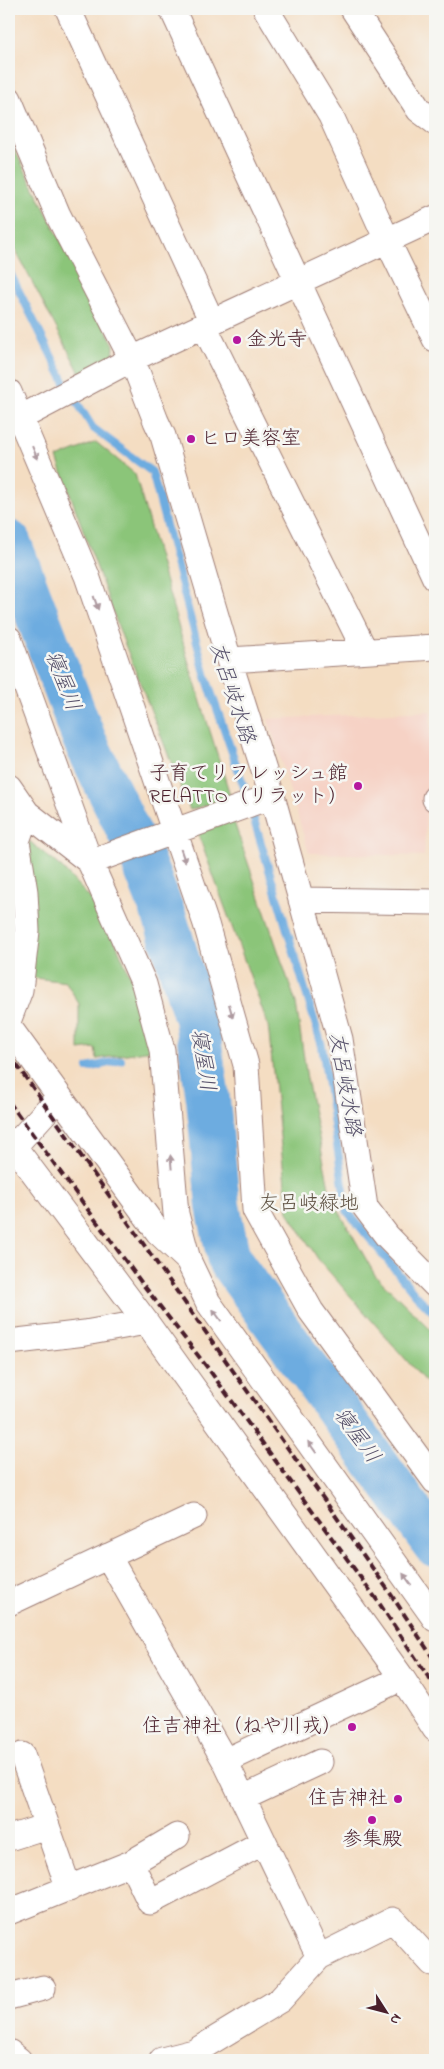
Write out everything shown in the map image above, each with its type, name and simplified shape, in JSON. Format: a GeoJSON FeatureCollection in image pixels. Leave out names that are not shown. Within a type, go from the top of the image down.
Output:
{"type":"FeatureCollection","features":[{"type":"Feature","properties":{"kind":"street"},"geometry":{"type":"LineString","coordinates":[[68,9],[208,324],[365,651]]}},
{"type":"Feature","properties":{"kind":"street"},"geometry":{"type":"LineString","coordinates":[[266,9],[331,116],[387,240],[435,339]]}},
{"type":"Feature","properties":{"kind":"street"},"geometry":{"type":"LineString","coordinates":[[353,9],[419,110],[435,122]]}},
{"type":"Feature","properties":{"kind":"street"},"geometry":{"type":"LineString","coordinates":[[181,12],[297,281],[429,551],[435,578]]}},
{"type":"Feature","properties":{"kind":"street"},"geometry":{"type":"LineString","coordinates":[[9,99],[58,215],[132,359],[163,436],[229,660],[272,796],[340,1039],[365,1207],[387,1236],[435,1285]]}},
{"type":"Feature","properties":{"kind":"street"},"geometry":{"type":"LineString","coordinates":[[20,418],[132,359],[435,218]]}},
{"type":"Feature","properties":{"kind":"street"},"geometry":{"type":"LineString","coordinates":[[9,392],[87,576],[171,833],[206,924],[246,1065],[255,1210],[311,1311],[435,1481]]}},
{"type":"Feature","properties":{"kind":"street"},"geometry":{"type":"LineString","coordinates":[[9,639],[144,984],[162,1050],[176,1214],[188,1260],[208,1302],[435,1619]]}},
{"type":"Feature","properties":{"kind":"street"},"geometry":{"type":"LineString","coordinates":[[229,660],[435,647]]}},
{"type":"Feature","properties":{"kind":"street"},"geometry":{"type":"LineString","coordinates":[[9,787],[27,813],[97,860]]}},
{"type":"Feature","properties":{"kind":"street"},"geometry":{"type":"LineString","coordinates":[[97,860],[272,796]]}},
{"type":"Feature","properties":{"kind":"street"},"geometry":{"type":"LineString","coordinates":[[9,1020],[20,990],[27,931],[25,892],[17,841],[27,813]]}},
{"type":"Feature","properties":{"kind":"street"},"geometry":{"type":"LineString","coordinates":[[301,900],[435,902]]}},
{"type":"Feature","properties":{"kind":"street"},"geometry":{"type":"LineString","coordinates":[[9,1027],[158,1232],[188,1260]]}},
{"type":"Feature","properties":{"kind":"street"},"geometry":{"type":"LineString","coordinates":[[59,1097],[11,1146],[146,1322],[402,1678],[435,1729]]}},
{"type":"Feature","properties":{"kind":"street"},"geometry":{"type":"LineString","coordinates":[[9,1342],[85,1333],[146,1322]]}},
{"type":"Feature","properties":{"kind":"street"},"geometry":{"type":"LineString","coordinates":[[9,1603],[194,1516]]}},
{"type":"Feature","properties":{"kind":"street"},"geometry":{"type":"LineString","coordinates":[[108,1556],[225,1761],[319,1957]]}},
{"type":"Feature","properties":{"kind":"street"},"geometry":{"type":"LineString","coordinates":[[225,1761],[402,1678]]}},
{"type":"Feature","properties":{"kind":"street"},"geometry":{"type":"LineString","coordinates":[[22,1755],[69,1889]]}},
{"type":"Feature","properties":{"kind":"street"},"geometry":{"type":"LineString","coordinates":[[243,1798],[320,1762]]}},
{"type":"Feature","properties":{"kind":"street"},"geometry":{"type":"LineString","coordinates":[[9,1838],[47,1826]]}},
{"type":"Feature","properties":{"kind":"street"},"geometry":{"type":"LineString","coordinates":[[9,1912],[130,1863],[177,1836]]}},
{"type":"Feature","properties":{"kind":"street"},"geometry":{"type":"LineString","coordinates":[[130,1863],[150,1902],[264,1842]]}},
{"type":"Feature","properties":{"kind":"street"},"geometry":{"type":"LineString","coordinates":[[162,2060],[194,2052],[280,2000],[319,1957],[393,1920],[432,1963]]}},
{"type":"Feature","properties":{"kind":"street"},"geometry":{"type":"LineString","coordinates":[[9,1998],[43,1988]]}},
{"type":"Feature","properties":{"kind":"street"},"geometry":{"type":"LineString","coordinates":[[9,2052],[19,2060]]}},
{"type":"Feature","properties":{"kind":"shaded area","name":"子育てリフレッシュ館 RELATTO（リラット）"},"geometry":{"type":"Polygon","coordinates":[[[431,711],[424,856],[309,853],[268,719],[431,711]]]}},
{"type":"Feature","properties":{"kind":"green space"},"geometry":{"type":"Polygon","coordinates":[[[9,139],[114,345],[113,360],[81,375],[9,238],[9,139]]]}},
{"type":"Feature","properties":{"kind":"green space"},"geometry":{"type":"Polygon","coordinates":[[[96,442],[135,474],[190,667],[231,798],[190,810],[122,637],[57,458],[96,442]]]}},
{"type":"Feature","properties":{"kind":"green space","name":"友呂岐緑地"},"geometry":{"type":"Polygon","coordinates":[[[233,819],[296,1003],[307,1079],[331,1197],[375,1275],[435,1334],[435,1393],[318,1259],[288,1212],[268,1025],[198,834],[233,819]]]}},
{"type":"Feature","properties":{"kind":"green space"},"geometry":{"type":"Polygon","coordinates":[[[29,841],[62,868],[102,911],[139,997],[151,1050],[97,1059],[95,1048],[79,1050],[79,1004],[66,982],[27,977],[29,841]]]}},
{"type":"Feature","properties":{"kind":"waterway","name":"友呂岐水路"},"geometry":{"type":"LineString","coordinates":[[9,271],[65,383],[93,428],[152,472],[206,677],[245,790],[322,1046],[347,1211],[416,1295],[435,1314]]}},
{"type":"Feature","properties":{"kind":"waterway","name":"寝屋川"},"geometry":{"type":"LineString","coordinates":[[9,542],[85,741],[141,857],[165,918],[196,1019],[208,1099],[218,1206],[229,1260],[435,1545]]}},
{"type":"Feature","properties":{"kind":"waterway"},"geometry":{"type":"LineString","coordinates":[[88,1068],[121,1060]]}},
{"type":"Feature","properties":{"kind":"railway"},"geometry":{"type":"LineString","coordinates":[[9,1054],[388,1590],[435,1661]]}},
{"type":"Feature","properties":{"kind":"railway"},"geometry":{"type":"LineString","coordinates":[[9,1102],[141,1282],[207,1367],[377,1600],[435,1687]]}},
{"type":"Feature","properties":{"kind":"place","name":"金光寺"},"geometry":{"type":"Point","coordinates":[237,340]}},
{"type":"Feature","properties":{"kind":"place","name":"ヒロ美容室"},"geometry":{"type":"Point","coordinates":[191,439]}},
{"type":"Feature","properties":{"kind":"place","name":"子育てリフレッシュ館 RELATTO（リラット）"},"geometry":{"type":"Point","coordinates":[358,786]}},
{"type":"Feature","properties":{"kind":"place","name":"住吉神社（ねや川戎）"},"geometry":{"type":"Point","coordinates":[352,1727]}},
{"type":"Feature","properties":{"kind":"place","name":"住吉神社"},"geometry":{"type":"Point","coordinates":[398,1799]}},
{"type":"Feature","properties":{"kind":"place","name":"参集殿"},"geometry":{"type":"Point","coordinates":[372,1820]}}]}
